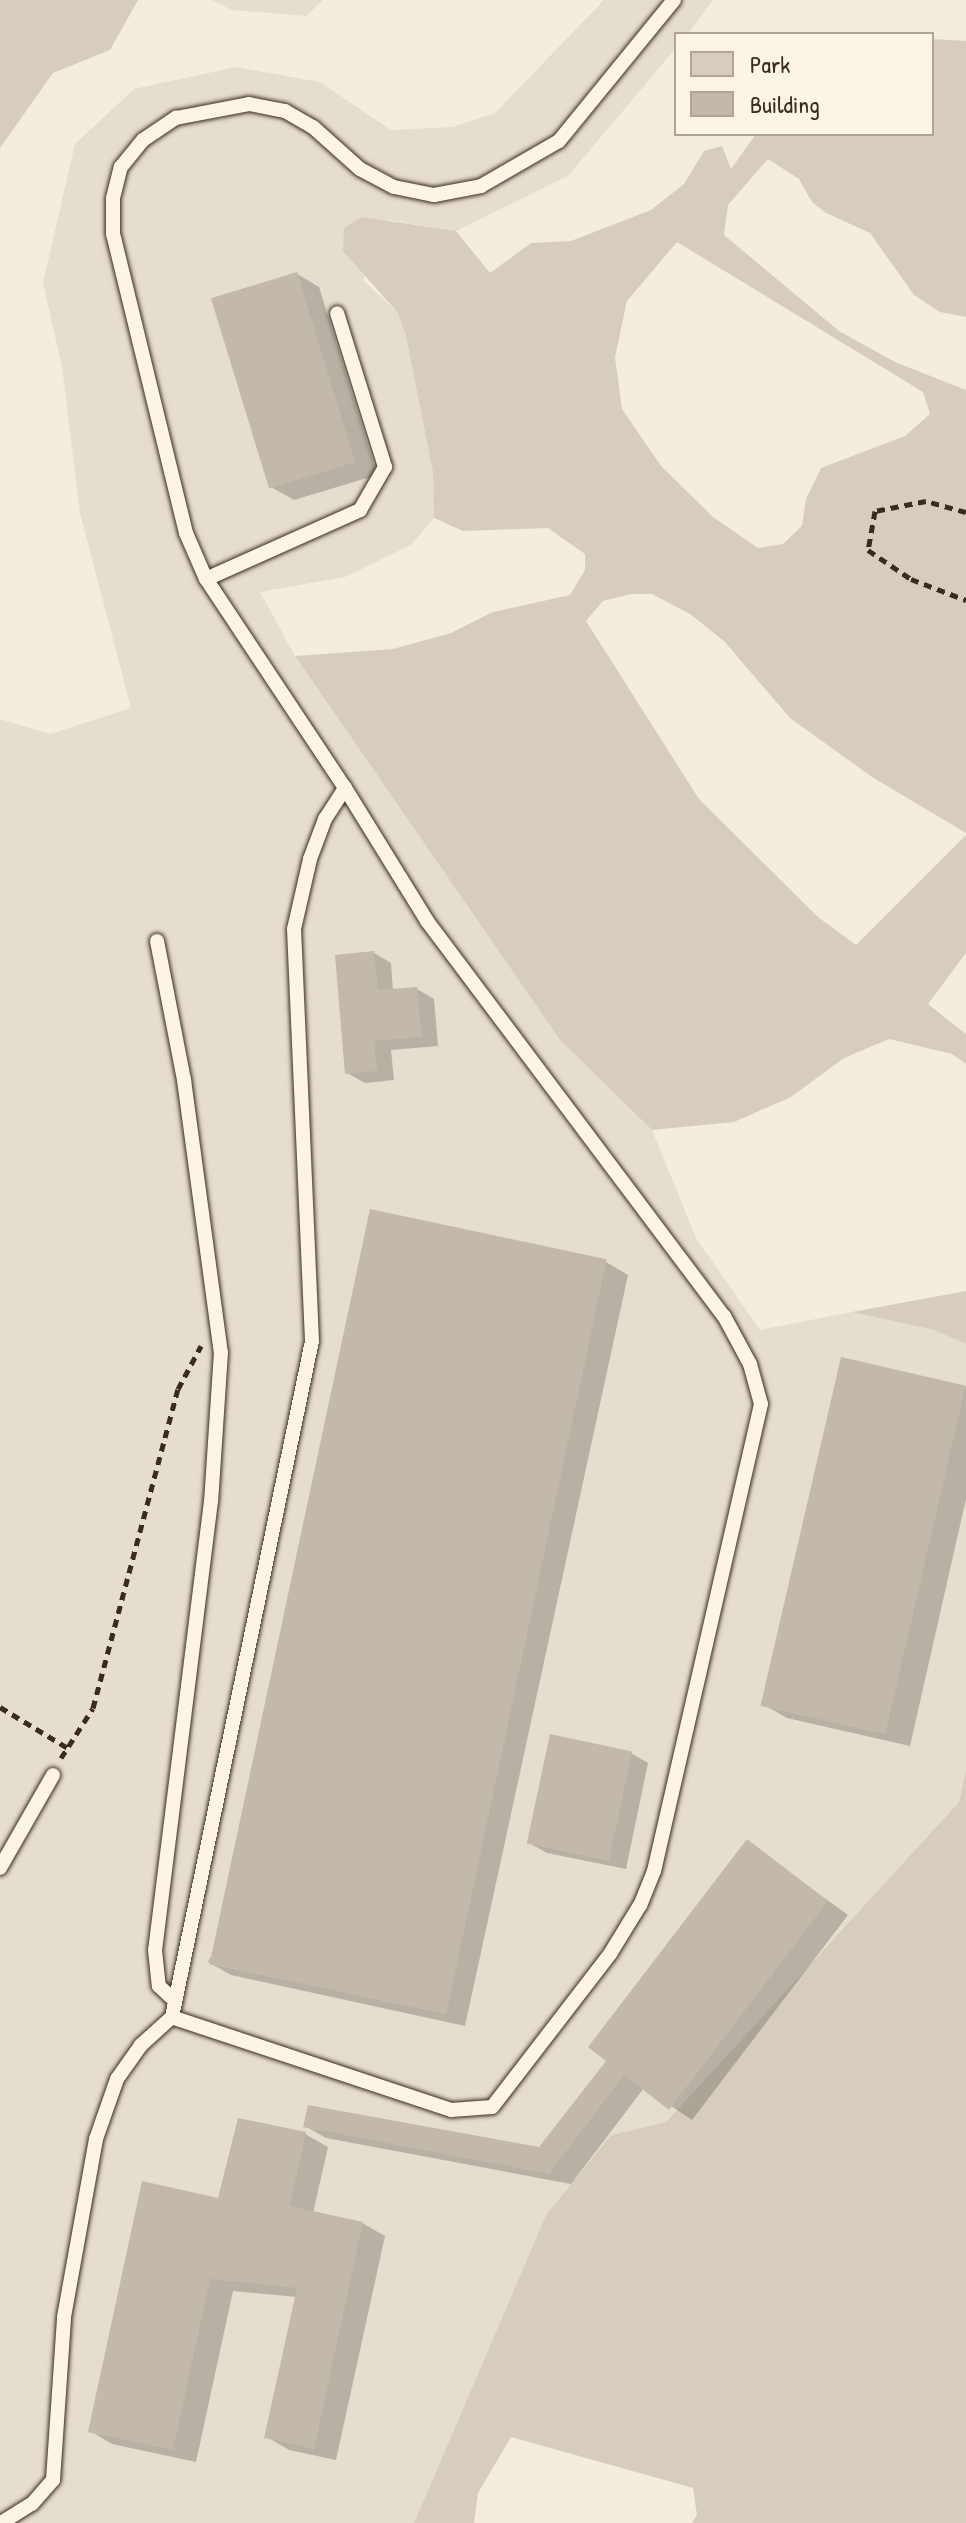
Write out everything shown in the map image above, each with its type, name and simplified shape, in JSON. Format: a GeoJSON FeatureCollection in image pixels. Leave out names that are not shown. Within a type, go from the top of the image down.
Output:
{"type":"FeatureCollection","features":[{"type":"Feature","properties":{"kind":"lane"},"geometry":{"type":"LineString","coordinates":[[172,2017],[451,2110],[492,2107],[610,1954],[640,1905],[654,1871],[761,1404],[750,1364],[724,1316],[427,921],[345,788],[206,579],[186,533],[115,245],[113,198],[121,167],[143,140],[176,118],[249,104],[285,111],[313,127],[360,169],[394,187],[434,195],[481,186],[559,141],[674,0]]}},
{"type":"Feature","properties":{"kind":"lane"},"geometry":{"type":"LineString","coordinates":[[206,579],[360,510],[385,467],[337,313]]}},
{"type":"Feature","properties":{"kind":"lane"},"geometry":{"type":"LineString","coordinates":[[1,2523],[32,2504],[53,2480],[64,2317],[96,2139],[117,2079],[141,2045],[172,2017],[312,1341],[294,929],[310,859],[325,819],[345,788]]}},
{"type":"Feature","properties":{"kind":"lane"},"geometry":{"type":"LineString","coordinates":[[157,941],[184,1080],[221,1352],[211,1501],[155,1950],[159,1986],[175,2001]]}},
{"type":"Feature","properties":{"kind":"lane"},"geometry":{"type":"LineString","coordinates":[[0,1868],[55,1770]]}},
{"type":"Feature","properties":{"kind":"path"},"geometry":{"type":"LineString","coordinates":[[966,512],[926,501],[875,511],[868,550],[911,579],[966,600]]}},
{"type":"Feature","properties":{"kind":"path"},"geometry":{"type":"LineString","coordinates":[[55,1770],[93,1708],[178,1389],[215,1320]]}},
{"type":"Feature","properties":{"kind":"path"},"geometry":{"type":"LineString","coordinates":[[0,1707],[68,1748]]}},
{"type":"Feature","properties":{"kind":"shaded area"},"geometry":{"type":"Polygon","coordinates":[[[211,0],[323,0],[306,16],[232,10],[211,0]]]}},
{"type":"Feature","properties":{"kind":"shaded area"},"geometry":{"type":"Polygon","coordinates":[[[604,0],[713,0],[689,32],[674,32],[674,50],[568,176],[456,231],[387,220],[363,280],[398,313],[406,336],[433,473],[434,518],[411,545],[345,577],[260,592],[295,656],[560,1040],[652,1130],[696,1238],[760,1330],[852,1312],[934,1330],[966,1344],[966,1769],[959,1802],[666,2122],[611,2135],[546,2215],[414,2523],[0,2523],[0,719],[50,734],[131,708],[80,513],[62,367],[43,283],[75,144],[134,89],[236,67],[320,82],[391,130],[453,127],[495,113],[604,0]]]}},
{"type":"Feature","properties":{"kind":"green space"},"geometry":{"type":"Polygon","coordinates":[[[0,0],[138,0],[110,50],[53,73],[0,148],[0,0]]]}},
{"type":"Feature","properties":{"kind":"green space"},"geometry":{"type":"Polygon","coordinates":[[[934,39],[966,41],[966,317],[940,312],[914,295],[870,233],[826,213],[812,202],[799,179],[768,159],[728,205],[724,235],[839,331],[895,362],[966,390],[966,833],[872,777],[790,718],[724,641],[690,614],[652,594],[631,594],[603,601],[586,621],[699,799],[818,917],[856,945],[966,835],[966,953],[928,1004],[966,1034],[966,1064],[952,1054],[889,1039],[844,1058],[791,1097],[734,1122],[652,1130],[560,1040],[295,656],[393,649],[451,633],[493,612],[570,595],[585,570],[585,554],[548,528],[463,531],[434,518],[433,473],[406,336],[398,313],[343,251],[344,228],[362,217],[456,231],[490,273],[531,243],[571,241],[651,210],[684,184],[704,151],[722,146],[731,169],[755,136],[934,136],[934,39]],[[677,242],[627,301],[615,357],[622,409],[661,466],[713,517],[758,548],[783,544],[802,526],[806,499],[821,468],[905,436],[930,414],[923,392],[677,242]]]}},
{"type":"Feature","properties":{"kind":"green space"},"geometry":{"type":"Polygon","coordinates":[[[966,1291],[966,1344],[934,1330],[852,1312],[966,1291]]]}},
{"type":"Feature","properties":{"kind":"green space"},"geometry":{"type":"Polygon","coordinates":[[[966,1769],[966,2523],[692,2523],[697,2515],[693,2488],[511,2437],[478,2493],[474,2523],[414,2523],[546,2215],[611,2135],[666,2122],[959,1802],[966,1769]]]}},
{"type":"Feature","properties":{"kind":"building"},"geometry":{"type":"Polygon","coordinates":[[[297,272],[355,462],[269,489],[211,298],[297,272]]]}},
{"type":"Feature","properties":{"kind":"building"},"geometry":{"type":"Polygon","coordinates":[[[374,951],[378,990],[417,987],[422,1037],[374,1041],[377,1071],[345,1074],[335,955],[374,951]]]}},
{"type":"Feature","properties":{"kind":"building"},"geometry":{"type":"Polygon","coordinates":[[[370,1209],[607,1259],[446,2014],[209,1964],[370,1209]]]}},
{"type":"Feature","properties":{"kind":"building"},"geometry":{"type":"Polygon","coordinates":[[[841,1357],[966,1386],[885,1735],[760,1706],[841,1357]]]}},
{"type":"Feature","properties":{"kind":"building"},"geometry":{"type":"Polygon","coordinates":[[[550,1734],[632,1751],[609,1861],[527,1844],[550,1734]]]}},
{"type":"Feature","properties":{"kind":"building"},"geometry":{"type":"Polygon","coordinates":[[[747,1839],[828,1901],[669,2110],[624,2075],[549,2174],[303,2127],[308,2105],[539,2147],[606,2061],[588,2047],[747,1839]]]}},
{"type":"Feature","properties":{"kind":"building"},"geometry":{"type":"Polygon","coordinates":[[[238,2118],[306,2132],[290,2206],[363,2222],[314,2449],[264,2438],[297,2288],[210,2279],[173,2450],[88,2432],[142,2181],[218,2198],[238,2118]]]}}]}
